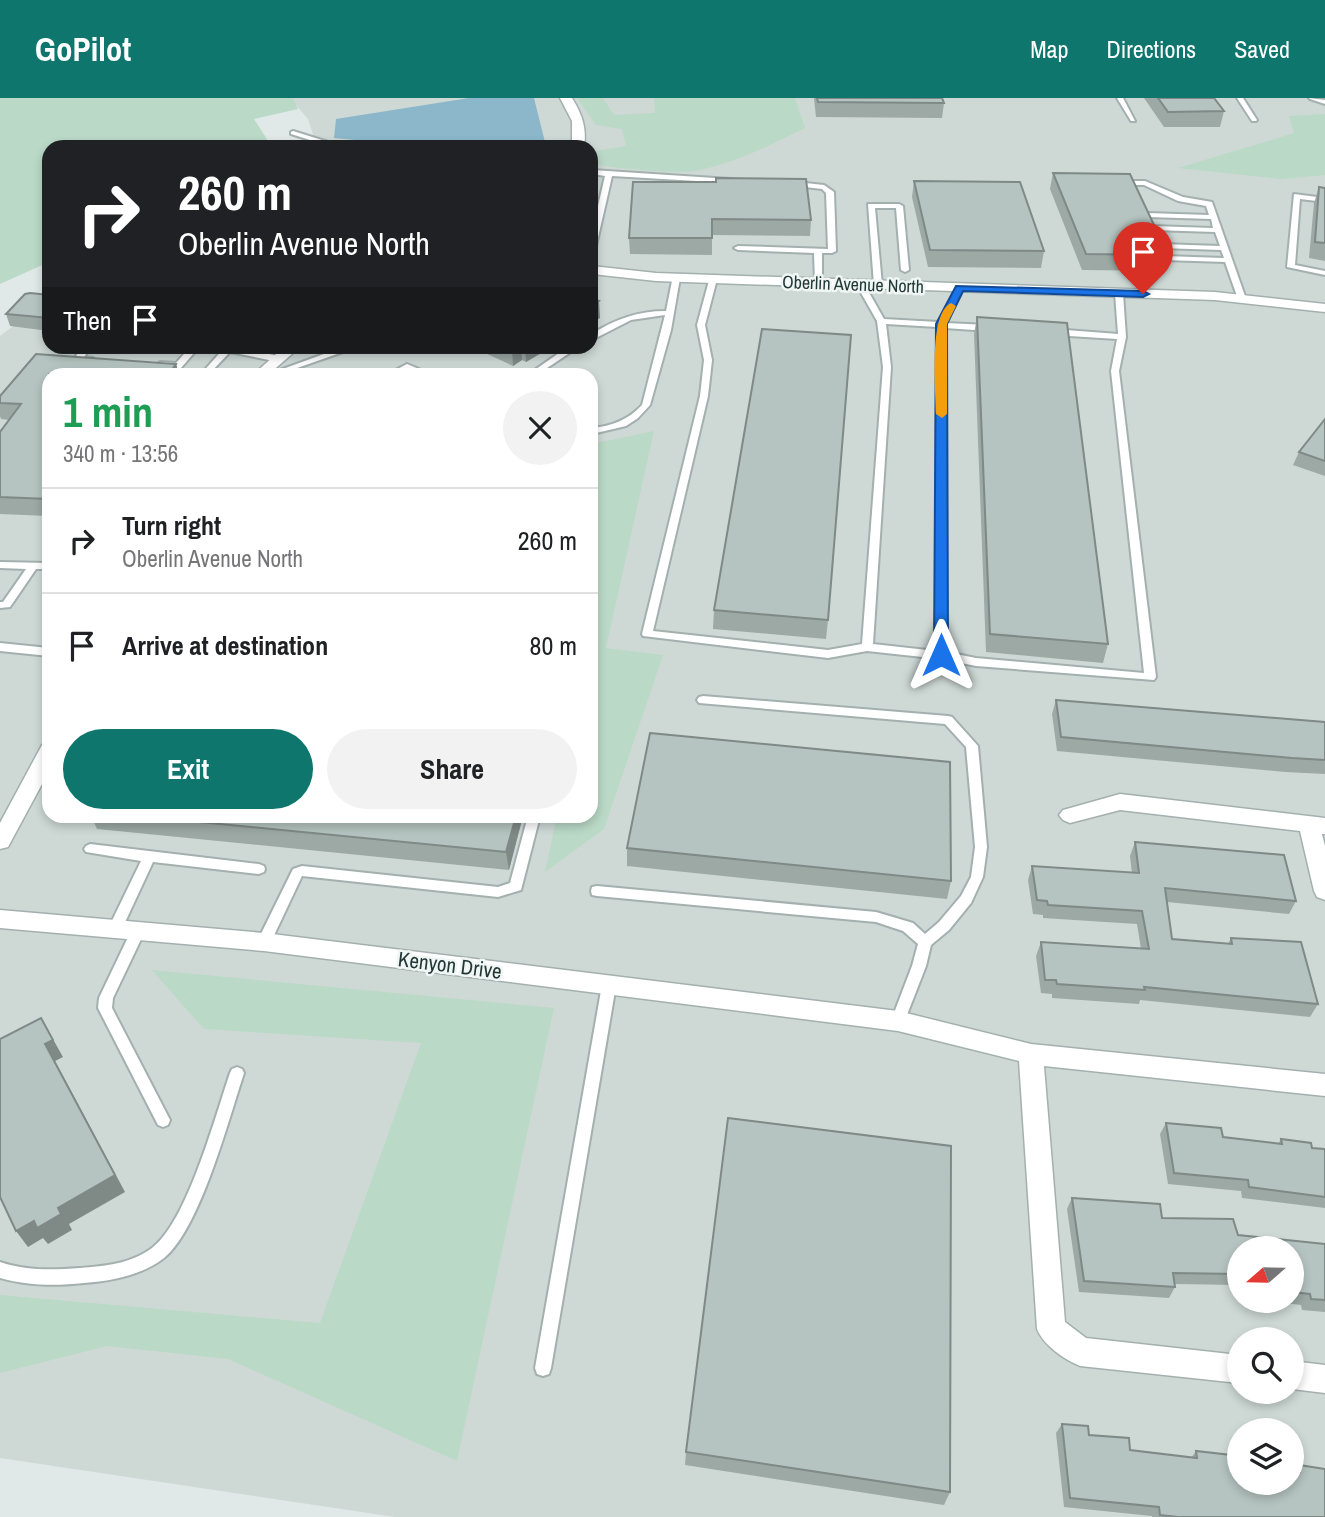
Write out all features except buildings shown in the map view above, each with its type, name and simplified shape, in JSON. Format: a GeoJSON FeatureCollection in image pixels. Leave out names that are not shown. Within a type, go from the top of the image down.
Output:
{"type":"FeatureCollection","features":[{"type":"Feature","properties":{"kind":"street"},"geometry":{"type":"LineString","coordinates":[[566,98],[579,121],[580,140]]}},
{"type":"Feature","properties":{"kind":"street","name":"Oberlin Avenue North"},"geometry":{"type":"LineString","coordinates":[[598,271],[676,278],[1242,299],[1325,308]]}},
{"type":"Feature","properties":{"kind":"street"},"geometry":{"type":"LineString","coordinates":[[268,368],[285,354]]}},
{"type":"Feature","properties":{"kind":"street"},"geometry":{"type":"LineString","coordinates":[[0,841],[42,764]]}},
{"type":"Feature","properties":{"kind":"street"},"geometry":{"type":"LineString","coordinates":[[1070,815],[1120,802],[1317,825],[1325,891]]}},
{"type":"Feature","properties":{"kind":"street","name":"Kenyon Drive"},"geometry":{"type":"LineString","coordinates":[[0,919],[264,942],[898,1021],[1031,1054],[1325,1085]]}},
{"type":"Feature","properties":{"kind":"street"},"geometry":{"type":"LineString","coordinates":[[1031,1054],[1051,1329],[1080,1352],[1227,1368]]}},
{"type":"Feature","properties":{"kind":"street"},"geometry":{"type":"LineString","coordinates":[[1304,1376],[1325,1379]]}},
{"type":"Feature","properties":{"kind":"lane"},"geometry":{"type":"LineString","coordinates":[[1120,98],[1133,120]]}},
{"type":"Feature","properties":{"kind":"lane"},"geometry":{"type":"LineString","coordinates":[[1240,98],[1254,120]]}},
{"type":"Feature","properties":{"kind":"lane"},"geometry":{"type":"LineString","coordinates":[[1312,98],[1325,102]]}},
{"type":"Feature","properties":{"kind":"lane"},"geometry":{"type":"LineString","coordinates":[[293,133],[316,140]]}},
{"type":"Feature","properties":{"kind":"lane"},"geometry":{"type":"LineString","coordinates":[[598,173],[742,181]]}},
{"type":"Feature","properties":{"kind":"lane"},"geometry":{"type":"LineString","coordinates":[[598,221],[609,174]]}},
{"type":"Feature","properties":{"kind":"lane"},"geometry":{"type":"LineString","coordinates":[[738,248],[832,251],[830,192],[824,187],[812,184],[779,183]]}},
{"type":"Feature","properties":{"kind":"lane"},"geometry":{"type":"LineString","coordinates":[[1107,183],[1146,183],[1181,199],[1209,204],[1242,299]]}},
{"type":"Feature","properties":{"kind":"lane"},"geometry":{"type":"LineString","coordinates":[[1325,200],[1297,197],[1292,267],[1325,273]]}},
{"type":"Feature","properties":{"kind":"lane"},"geometry":{"type":"LineString","coordinates":[[878,285],[871,206],[899,206],[905,270]]}},
{"type":"Feature","properties":{"kind":"lane"},"geometry":{"type":"LineString","coordinates":[[1147,215],[1213,217]]}},
{"type":"Feature","properties":{"kind":"lane"},"geometry":{"type":"LineString","coordinates":[[1152,228],[1218,230]]}},
{"type":"Feature","properties":{"kind":"lane"},"geometry":{"type":"LineString","coordinates":[[1160,246],[1224,248]]}},
{"type":"Feature","properties":{"kind":"lane"},"geometry":{"type":"LineString","coordinates":[[818,251],[819,283]]}},
{"type":"Feature","properties":{"kind":"lane"},"geometry":{"type":"LineString","coordinates":[[1164,258],[1228,260]]}},
{"type":"Feature","properties":{"kind":"lane"},"geometry":{"type":"LineString","coordinates":[[598,430],[628,422],[640,414],[646,404],[670,313],[676,278]]}},
{"type":"Feature","properties":{"kind":"lane"},"geometry":{"type":"LineString","coordinates":[[713,279],[701,325],[708,360],[704,396],[647,634],[828,654],[867,647],[941,655],[976,662],[1150,677],[1115,371],[1122,337],[1119,293]]}},
{"type":"Feature","properties":{"kind":"lane"},"geometry":{"type":"LineString","coordinates":[[860,284],[881,321],[887,367],[867,647]]}},
{"type":"Feature","properties":{"kind":"lane"},"geometry":{"type":"LineString","coordinates":[[941,655],[942,324],[960,288]]}},
{"type":"Feature","properties":{"kind":"lane"},"geometry":{"type":"LineString","coordinates":[[598,333],[621,318],[651,312],[670,313]]}},
{"type":"Feature","properties":{"kind":"lane"},"geometry":{"type":"LineString","coordinates":[[881,321],[997,328]]}},
{"type":"Feature","properties":{"kind":"lane"},"geometry":{"type":"LineString","coordinates":[[1039,331],[1122,337]]}},
{"type":"Feature","properties":{"kind":"lane"},"geometry":{"type":"LineString","coordinates":[[82,354],[78,359],[103,361]]}},
{"type":"Feature","properties":{"kind":"lane"},"geometry":{"type":"LineString","coordinates":[[153,364],[178,366],[189,354]]}},
{"type":"Feature","properties":{"kind":"lane"},"geometry":{"type":"LineString","coordinates":[[254,354],[279,359]]}},
{"type":"Feature","properties":{"kind":"lane"},"geometry":{"type":"LineString","coordinates":[[291,368],[332,354]]}},
{"type":"Feature","properties":{"kind":"lane"},"geometry":{"type":"LineString","coordinates":[[542,368],[564,354]]}},
{"type":"Feature","properties":{"kind":"lane"},"geometry":{"type":"LineString","coordinates":[[0,565],[42,566]]}},
{"type":"Feature","properties":{"kind":"lane"},"geometry":{"type":"LineString","coordinates":[[0,605],[6,605],[33,566]]}},
{"type":"Feature","properties":{"kind":"lane"},"geometry":{"type":"LineString","coordinates":[[0,647],[42,651]]}},
{"type":"Feature","properties":{"kind":"lane"},"geometry":{"type":"LineString","coordinates":[[703,700],[948,720],[972,746],[981,847],[976,877],[967,899],[944,926],[925,942],[898,1021]]}},
{"type":"Feature","properties":{"kind":"lane"},"geometry":{"type":"LineString","coordinates":[[264,942],[298,872],[302,871],[498,892],[516,886],[532,823]]}},
{"type":"Feature","properties":{"kind":"lane"},"geometry":{"type":"LineString","coordinates":[[90,849],[259,869]]}},
{"type":"Feature","properties":{"kind":"lane"},"geometry":{"type":"LineString","coordinates":[[149,857],[105,1008],[163,1120]]}},
{"type":"Feature","properties":{"kind":"lane"},"geometry":{"type":"LineString","coordinates":[[597,891],[876,917],[908,927],[925,942]]}},
{"type":"Feature","properties":{"kind":"lane"},"geometry":{"type":"LineString","coordinates":[[543,1368],[609,985]]}},
{"type":"Feature","properties":{"kind":"lane"},"geometry":{"type":"LineString","coordinates":[[0,1270],[28,1279],[105,1274],[138,1265],[165,1247],[185,1216],[237,1073]]}},
{"type":"Feature","properties":{"kind":"shaded area"},"geometry":{"type":"Polygon","coordinates":[[[290,98],[1325,98],[1325,1517],[395,1517],[0,1458],[0,336],[42,308],[42,354],[598,354],[598,140],[315,140],[308,119],[290,98]]]}},
{"type":"Feature","properties":{"kind":"green space"},"geometry":{"type":"Polygon","coordinates":[[[0,98],[293,98],[298,109],[254,119],[268,140],[42,140],[42,265],[0,284],[0,98]]]}},
{"type":"Feature","properties":{"kind":"green space"},"geometry":{"type":"Polygon","coordinates":[[[577,98],[603,98],[614,115],[655,113],[654,98],[795,98],[805,128],[767,147],[714,167],[690,171],[662,171],[598,165],[598,151],[626,146],[622,129],[596,125],[577,98]]]}},
{"type":"Feature","properties":{"kind":"green space"},"geometry":{"type":"Polygon","coordinates":[[[1325,114],[1325,175],[1281,179],[1178,168],[1294,133],[1289,116],[1325,114]]]}},
{"type":"Feature","properties":{"kind":"green space"},"geometry":{"type":"Polygon","coordinates":[[[654,431],[606,648],[663,655],[604,829],[545,872],[556,823],[598,823],[598,443],[654,431]]]}},
{"type":"Feature","properties":{"kind":"green space"},"geometry":{"type":"Polygon","coordinates":[[[152,970],[554,1008],[457,1461],[228,1359],[107,1346],[0,1373],[0,1295],[320,1323],[421,1043],[204,1029],[152,970]]]}},
{"type":"Feature","properties":{"kind":"water"},"geometry":{"type":"Polygon","coordinates":[[[469,98],[534,98],[544,140],[354,140],[334,138],[336,119],[469,98]]]}},
{"type":"Feature","properties":{"kind":"slow traffic"},"geometry":{"type":"LineString","coordinates":[[942,414],[942,324],[951,306]]}},
{"type":"Feature","properties":{"kind":"route"},"geometry":{"type":"LineString","coordinates":[[941,655],[942,324],[960,288],[1143,294]]}}]}
